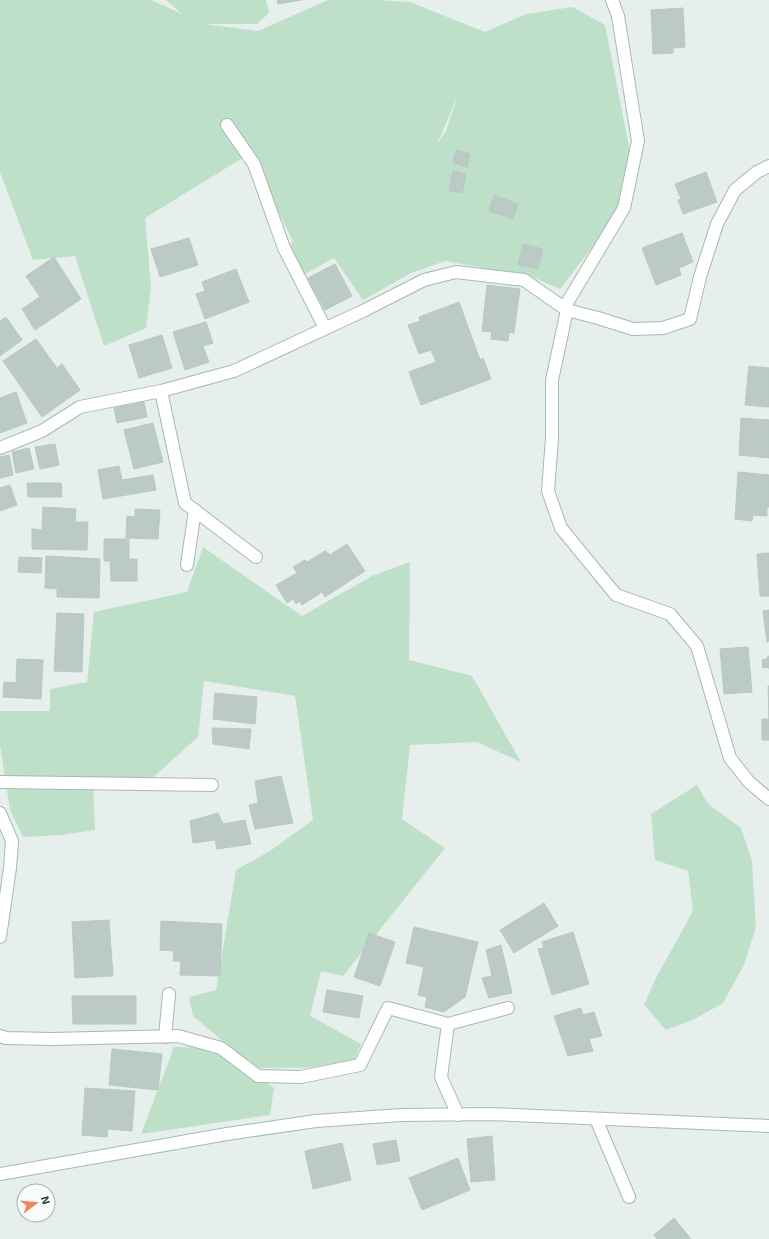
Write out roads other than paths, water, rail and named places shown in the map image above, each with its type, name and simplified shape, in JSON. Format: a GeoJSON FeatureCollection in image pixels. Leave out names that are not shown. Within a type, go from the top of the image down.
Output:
{"type":"FeatureCollection","features":[{"type":"Feature","properties":{"kind":"street"},"geometry":{"type":"LineString","coordinates":[[612,0],[618,16],[638,141],[624,208],[566,309],[552,380],[552,438],[548,491],[561,528],[616,595],[670,614],[697,646],[730,758],[749,782],[769,799]]}},
{"type":"Feature","properties":{"kind":"street"},"geometry":{"type":"LineString","coordinates":[[227,124],[254,164],[284,248],[325,328]]}},
{"type":"Feature","properties":{"kind":"street"},"geometry":{"type":"LineString","coordinates":[[0,448],[42,431],[80,407],[161,391],[234,371],[363,311],[424,280],[456,272],[524,280],[566,309],[633,329],[663,328],[690,319],[700,277],[717,224],[735,190],[757,172],[769,166]]}},
{"type":"Feature","properties":{"kind":"street"},"geometry":{"type":"LineString","coordinates":[[161,391],[185,502],[256,557]]}},
{"type":"Feature","properties":{"kind":"street"},"geometry":{"type":"LineString","coordinates":[[187,565],[195,510]]}},
{"type":"Feature","properties":{"kind":"street"},"geometry":{"type":"LineString","coordinates":[[0,782],[212,785]]}},
{"type":"Feature","properties":{"kind":"street"},"geometry":{"type":"LineString","coordinates":[[0,813],[12,841],[10,868],[0,937]]}},
{"type":"Feature","properties":{"kind":"street"},"geometry":{"type":"LineString","coordinates":[[165,1037],[169,994]]}},
{"type":"Feature","properties":{"kind":"street"},"geometry":{"type":"LineString","coordinates":[[0,1036],[6,1038],[52,1039],[178,1036],[221,1048],[258,1076],[301,1077],[360,1065],[388,1008],[448,1024],[508,1008]]}},
{"type":"Feature","properties":{"kind":"street"},"geometry":{"type":"LineString","coordinates":[[448,1024],[441,1077],[458,1115]]}},
{"type":"Feature","properties":{"kind":"street"},"geometry":{"type":"LineString","coordinates":[[0,1174],[227,1134],[316,1121],[401,1115],[490,1114],[769,1126]]}},
{"type":"Feature","properties":{"kind":"street"},"geometry":{"type":"LineString","coordinates":[[596,1119],[629,1197]]}}]}
